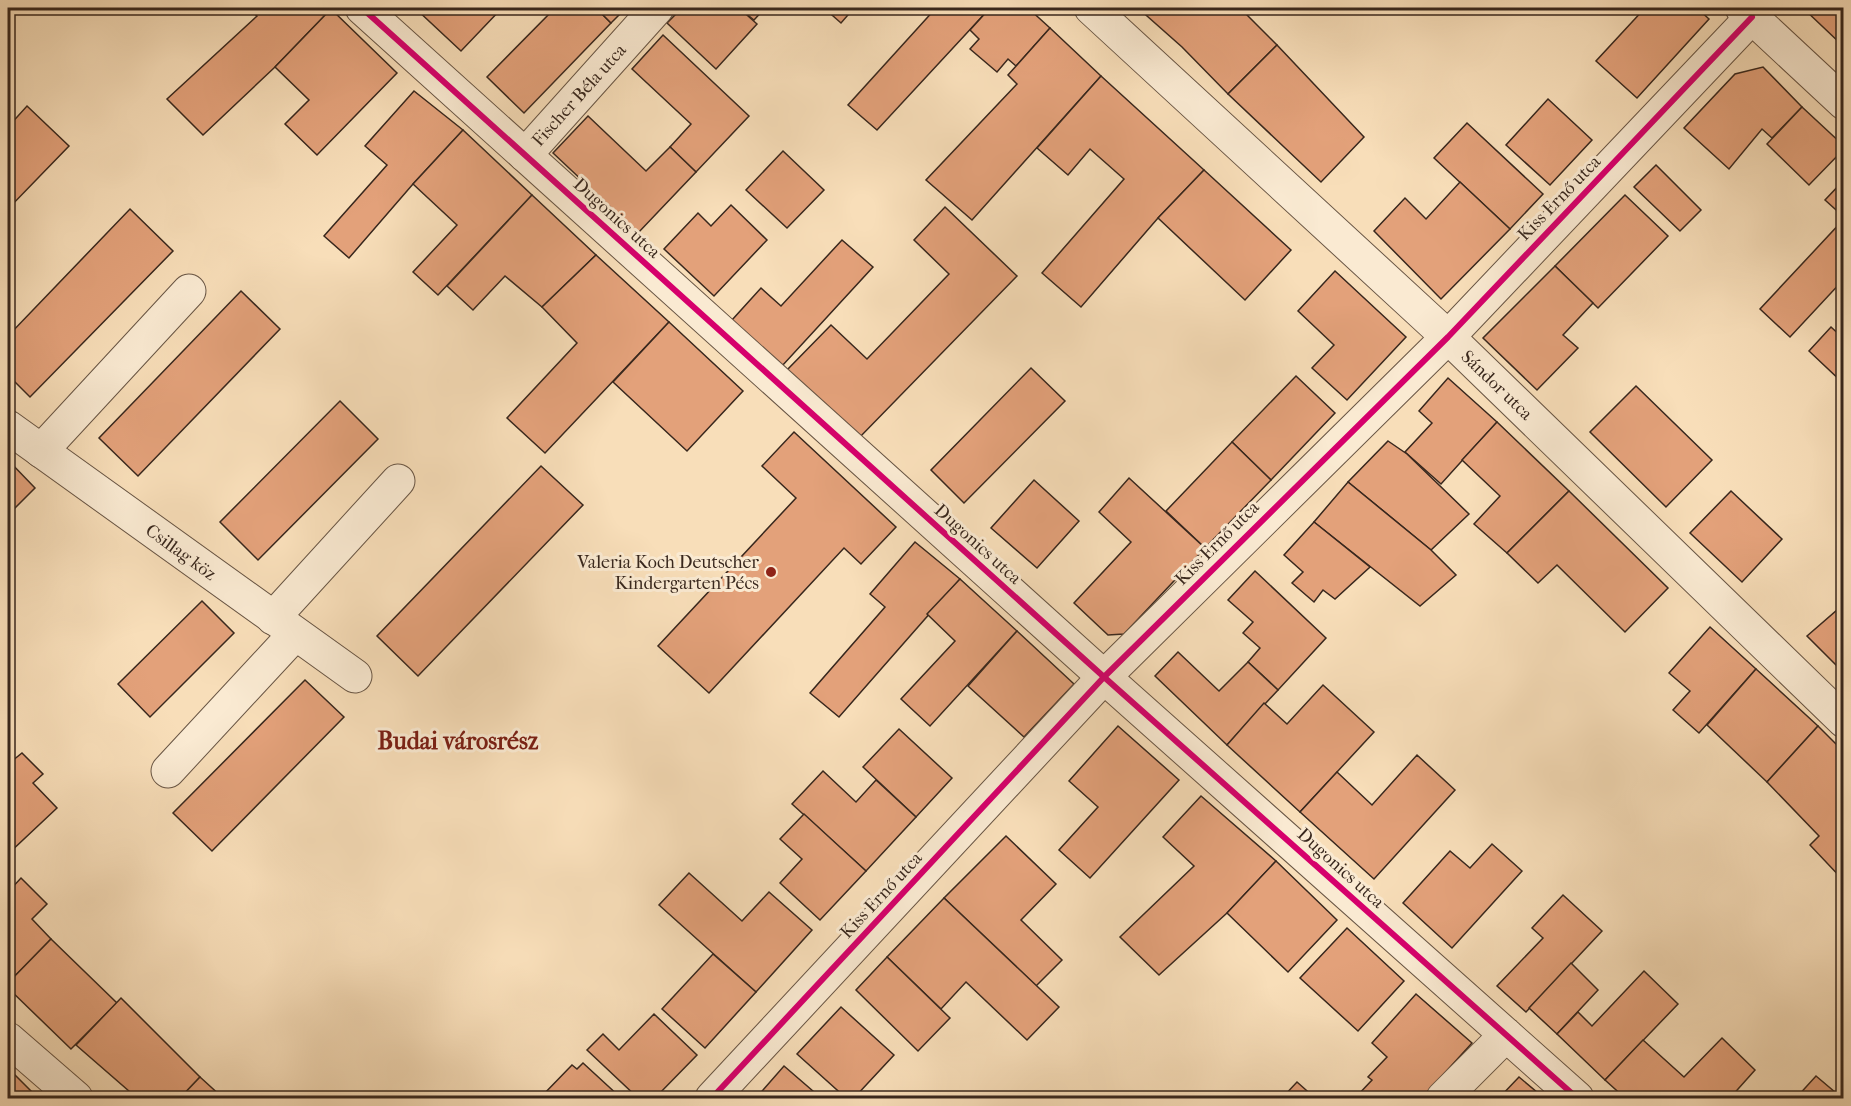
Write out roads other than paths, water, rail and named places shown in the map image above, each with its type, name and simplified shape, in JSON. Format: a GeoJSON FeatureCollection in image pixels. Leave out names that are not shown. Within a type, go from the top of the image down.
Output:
{"type":"FeatureCollection","features":[{"type":"Feature","properties":{"kind":"street","name":"Dugonics utca"},"geometry":{"type":"LineString","coordinates":[[362,8],[1104,677],[1577,1098]]}},
{"type":"Feature","properties":{"kind":"street","name":"Fischer Béla utca"},"geometry":{"type":"LineString","coordinates":[[525,155],[657,8]]}},
{"type":"Feature","properties":{"kind":"street","name":"Sándor utca"},"geometry":{"type":"LineString","coordinates":[[1091,8],[1448,337],[1844,721]]}},
{"type":"Feature","properties":{"kind":"street","name":"Kiss Ernő utca"},"geometry":{"type":"LineString","coordinates":[[712,1098],[1104,677],[1448,337],[1747,12]]}},
{"type":"Feature","properties":{"kind":"street"},"geometry":{"type":"LineString","coordinates":[[1747,12],[1844,103]]}},
{"type":"Feature","properties":{"kind":"street"},"geometry":{"type":"LineString","coordinates":[[41,451],[189,291]]}},
{"type":"Feature","properties":{"kind":"street","name":"Csillag köz"},"geometry":{"type":"LineString","coordinates":[[8,427],[355,676]]}},
{"type":"Feature","properties":{"kind":"street"},"geometry":{"type":"LineString","coordinates":[[168,771],[398,481]]}},
{"type":"Feature","properties":{"kind":"street"},"geometry":{"type":"LineString","coordinates":[[1443,1098],[1506,1035]]}},
{"type":"Feature","properties":{"kind":"street"},"geometry":{"type":"LineString","coordinates":[[8,1039],[76,1098]]}},
{"type":"Feature","properties":{"kind":"place","name":"Valeria Koch Deutscher Kindergarten Pécs"},"geometry":{"type":"Point","coordinates":[771,572]}},
{"type":"Feature","properties":{"kind":"district","name":"Budai városrész"},"geometry":{"type":"Point","coordinates":[458,741]}}]}
